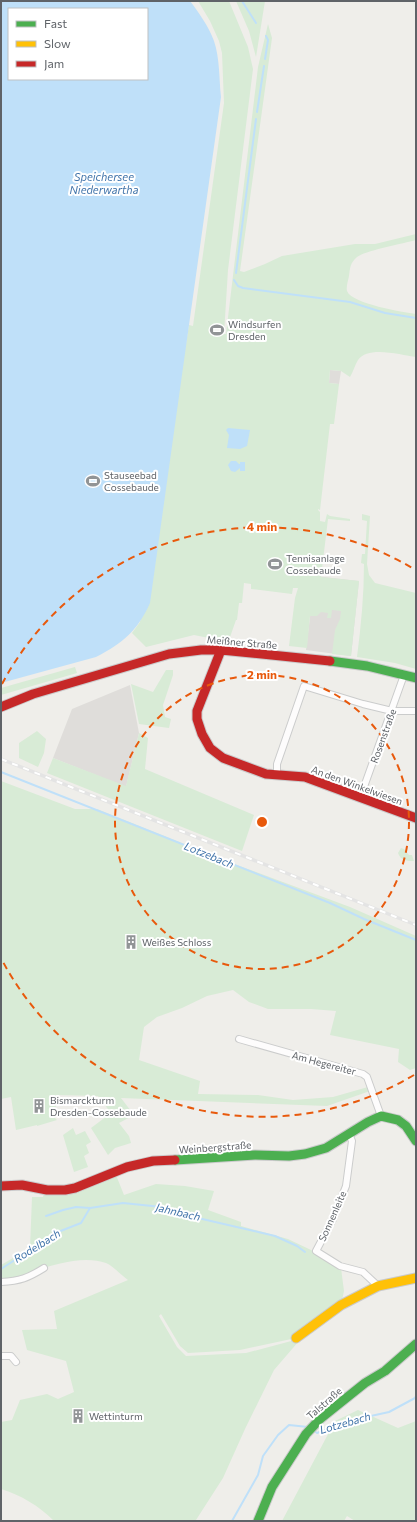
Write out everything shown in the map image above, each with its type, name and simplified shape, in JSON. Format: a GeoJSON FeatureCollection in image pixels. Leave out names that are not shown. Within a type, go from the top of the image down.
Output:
{"type":"FeatureCollection","features":[{"type":"Feature","properties":{"kind":"street","name":"Meißner Straße"},"geometry":{"type":"LineString","coordinates":[[1,707],[33,694],[151,659],[184,652],[221,650],[349,663],[404,674],[416,678]]}},
{"type":"Feature","properties":{"kind":"street","name":"An den Winkelwiesen"},"geometry":{"type":"LineString","coordinates":[[221,650],[197,711],[197,719],[202,734],[210,748],[222,758],[266,774],[305,777],[416,818]]}},
{"type":"Feature","properties":{"kind":"street","name":"Rosenstraße"},"geometry":{"type":"LineString","coordinates":[[360,798],[404,674]]}},
{"type":"Feature","properties":{"kind":"street"},"geometry":{"type":"LineString","coordinates":[[278,776],[277,764],[304,686],[392,711],[416,711]]}},
{"type":"Feature","properties":{"kind":"street","name":"Am Hegereiter"},"geometry":{"type":"LineString","coordinates":[[239,1039],[363,1074],[367,1077],[381,1116]]}},
{"type":"Feature","properties":{"kind":"street"},"geometry":{"type":"LineString","coordinates":[[381,1116],[398,1120],[406,1126],[415,1137]]}},
{"type":"Feature","properties":{"kind":"street","name":"Weinbergstraße"},"geometry":{"type":"LineString","coordinates":[[1,1186],[22,1185],[47,1190],[65,1190],[81,1186],[127,1167],[153,1161],[255,1155],[297,1155],[326,1148],[368,1122],[381,1116]]}},
{"type":"Feature","properties":{"kind":"street","name":"Sonnenleite"},"geometry":{"type":"LineString","coordinates":[[349,1134],[352,1141],[346,1186],[333,1219],[316,1251],[340,1266],[363,1272],[378,1286]]}},
{"type":"Feature","properties":{"kind":"street"},"geometry":{"type":"LineString","coordinates":[[1,1282],[18,1281],[28,1278],[44,1268]]}},
{"type":"Feature","properties":{"kind":"street"},"geometry":{"type":"LineString","coordinates":[[296,1338],[341,1305],[378,1286],[416,1278]]}},
{"type":"Feature","properties":{"kind":"street","name":"Talstraße"},"geometry":{"type":"LineString","coordinates":[[258,1521],[272,1487],[306,1434],[320,1419],[365,1383],[384,1371],[416,1344]]}},
{"type":"Feature","properties":{"kind":"street"},"geometry":{"type":"LineString","coordinates":[[1,1356],[10,1356],[16,1362]]}},
{"type":"Feature","properties":{"kind":"shaded area"},"geometry":{"type":"Polygon","coordinates":[[[330,370],[341,371],[339,384],[329,383],[330,370]]]}},
{"type":"Feature","properties":{"kind":"shaded area"},"geometry":{"type":"Polygon","coordinates":[[[315,576],[359,581],[351,656],[306,650],[315,576]]]}},
{"type":"Feature","properties":{"kind":"shaded area"},"geometry":{"type":"Polygon","coordinates":[[[130,685],[139,733],[126,787],[53,758],[72,709],[130,685]]]}},
{"type":"Feature","properties":{"kind":"green space"},"geometry":{"type":"Polygon","coordinates":[[[198,1],[229,1],[248,47],[253,69],[228,270],[224,334],[226,334],[258,67],[268,24],[272,38],[240,271],[244,272],[282,256],[355,244],[375,244],[416,234],[416,240],[362,254],[357,257],[351,266],[347,291],[351,296],[358,300],[390,309],[416,314],[416,357],[385,352],[369,353],[363,355],[358,360],[350,377],[341,371],[330,370],[329,383],[339,384],[334,424],[330,424],[320,510],[318,510],[320,512],[320,521],[325,522],[327,514],[330,516],[350,519],[350,521],[328,519],[321,577],[359,581],[351,656],[332,654],[335,630],[340,619],[341,611],[332,610],[331,618],[327,618],[328,613],[321,612],[317,616],[310,616],[307,648],[289,646],[295,598],[298,588],[293,588],[292,594],[251,589],[251,584],[244,583],[242,603],[239,603],[237,620],[230,637],[225,636],[224,641],[194,635],[146,647],[132,633],[140,622],[189,325],[193,326],[224,103],[222,53],[219,41],[210,21],[198,1]],[[215,325],[214,336],[219,336],[221,325],[215,325]]]}},
{"type":"Feature","properties":{"kind":"green space"},"geometry":{"type":"Polygon","coordinates":[[[236,1],[265,1],[256,57],[249,31],[236,1]]]}},
{"type":"Feature","properties":{"kind":"green space"},"geometry":{"type":"Polygon","coordinates":[[[362,514],[370,516],[367,564],[369,575],[375,583],[416,593],[416,669],[395,663],[357,657],[361,622],[364,564],[361,563],[362,554],[365,554],[367,521],[362,520],[362,514]]]}},
{"type":"Feature","properties":{"kind":"green space"},"geometry":{"type":"Polygon","coordinates":[[[75,667],[77,673],[1,695],[1,688],[75,667]]]}},
{"type":"Feature","properties":{"kind":"green space"},"geometry":{"type":"Polygon","coordinates":[[[166,670],[173,670],[173,675],[163,705],[165,717],[171,719],[169,728],[139,724],[131,684],[153,692],[166,670]]]}},
{"type":"Feature","properties":{"kind":"green space"},"geometry":{"type":"Polygon","coordinates":[[[37,731],[46,739],[44,753],[38,767],[19,758],[19,743],[37,731]]]}},
{"type":"Feature","properties":{"kind":"green space"},"geometry":{"type":"Polygon","coordinates":[[[139,733],[148,738],[145,769],[254,815],[242,851],[47,773],[53,758],[126,786],[139,733]]]}},
{"type":"Feature","properties":{"kind":"green space"},"geometry":{"type":"Polygon","coordinates":[[[1,781],[75,809],[97,809],[237,865],[350,907],[416,936],[416,1068],[410,1070],[398,1062],[399,1049],[330,1035],[336,1011],[311,1009],[268,1009],[249,1002],[233,990],[207,996],[182,1008],[157,1017],[144,1027],[139,1060],[200,1081],[198,1094],[258,1095],[293,1100],[333,1097],[368,1087],[370,1091],[327,1106],[121,1098],[134,1115],[119,1123],[129,1136],[131,1143],[115,1148],[108,1155],[91,1128],[111,1113],[98,1096],[56,1095],[56,1112],[54,1117],[57,1120],[16,1130],[11,1097],[1,1099],[1,781]]]}},
{"type":"Feature","properties":{"kind":"green space"},"geometry":{"type":"Polygon","coordinates":[[[401,848],[404,849],[409,855],[412,855],[414,861],[407,861],[401,858],[398,853],[401,848]]]}},
{"type":"Feature","properties":{"kind":"green space"},"geometry":{"type":"Polygon","coordinates":[[[73,1128],[76,1135],[85,1131],[91,1142],[86,1145],[89,1153],[84,1156],[88,1167],[74,1172],[63,1135],[73,1128]]]}},
{"type":"Feature","properties":{"kind":"green space"},"geometry":{"type":"Polygon","coordinates":[[[116,1175],[124,1195],[156,1184],[185,1186],[214,1191],[208,1210],[241,1222],[241,1226],[288,1239],[311,1250],[341,1268],[344,1291],[341,1305],[299,1341],[274,1370],[223,1478],[196,1520],[54,1521],[42,1511],[16,1494],[1,1489],[1,1422],[12,1420],[20,1400],[47,1394],[58,1399],[74,1392],[66,1361],[27,1350],[22,1330],[57,1329],[54,1311],[128,1280],[106,1263],[94,1260],[81,1260],[39,1269],[1,1283],[1,1265],[30,1248],[32,1197],[43,1197],[44,1192],[116,1175]],[[161,1314],[159,1316],[177,1347],[186,1356],[246,1353],[295,1340],[296,1338],[240,1350],[188,1353],[180,1346],[161,1314]]]}},
{"type":"Feature","properties":{"kind":"green space"},"geometry":{"type":"Polygon","coordinates":[[[358,1410],[398,1428],[416,1421],[416,1521],[355,1521],[347,1516],[344,1521],[282,1521],[335,1421],[358,1410]]]}},
{"type":"Feature","properties":{"kind":"water","name":"Speichersee Niederwartha"},"geometry":{"type":"Polygon","coordinates":[[[1,1],[190,1],[207,25],[216,48],[221,97],[150,603],[140,621],[129,635],[96,657],[1,683],[1,1]]]}},
{"type":"Feature","properties":{"kind":"water"},"geometry":{"type":"Polygon","coordinates":[[[228,428],[250,430],[247,446],[240,449],[227,448],[229,435],[226,430],[228,428]]]}},
{"type":"Feature","properties":{"kind":"water"},"geometry":{"type":"Polygon","coordinates":[[[231,461],[236,461],[239,464],[240,462],[245,462],[245,471],[240,471],[240,468],[235,472],[231,471],[228,465],[231,461]]]}},
{"type":"Feature","properties":{"kind":"waterway"},"geometry":{"type":"LineString","coordinates":[[242,1],[256,23]]}},
{"type":"Feature","properties":{"kind":"waterway"},"geometry":{"type":"LineString","coordinates":[[265,59],[268,40],[266,36]]}},
{"type":"Feature","properties":{"kind":"waterway"},"geometry":{"type":"LineString","coordinates":[[257,112],[264,66]]}},
{"type":"Feature","properties":{"kind":"waterway"},"geometry":{"type":"LineString","coordinates":[[236,273],[256,119]]}},
{"type":"Feature","properties":{"kind":"waterway"},"geometry":{"type":"LineString","coordinates":[[234,280],[238,286],[243,288],[350,302],[385,313],[416,318]]}},
{"type":"Feature","properties":{"kind":"waterway","name":"Lotzebach"},"geometry":{"type":"LineString","coordinates":[[1,772],[330,903],[364,919],[416,940]]}},
{"type":"Feature","properties":{"kind":"waterway","name":"Jahnbach"},"geometry":{"type":"LineString","coordinates":[[46,1216],[76,1207],[90,1208],[123,1203],[162,1207],[198,1218],[275,1236],[297,1246],[305,1252]]}},
{"type":"Feature","properties":{"kind":"waterway","name":"Rodelbach"},"geometry":{"type":"LineString","coordinates":[[1,1269],[58,1232],[81,1223],[90,1208]]}},
{"type":"Feature","properties":{"kind":"waterway","name":"Lotzebach"},"geometry":{"type":"LineString","coordinates":[[313,1430],[317,1433],[348,1421],[389,1412],[415,1398],[416,1396]]}},
{"type":"Feature","properties":{"kind":"waterway","name":"Lotzebach"},"geometry":{"type":"LineString","coordinates":[[232,1521],[258,1475],[263,1456],[278,1435],[289,1425],[308,1427]]}},
{"type":"Feature","properties":{"kind":"railway"},"geometry":{"type":"LineString","coordinates":[[1,759],[416,925]]}},
{"type":"Feature","properties":{"kind":"traffic: fast"},"geometry":{"type":"LineString","coordinates":[[330,661],[367,666],[416,678]]}},
{"type":"Feature","properties":{"kind":"traffic: fast"},"geometry":{"type":"LineString","coordinates":[[175,1160],[255,1155],[289,1156],[305,1154],[326,1148],[368,1122],[381,1116],[398,1120],[406,1126],[416,1141]]}},
{"type":"Feature","properties":{"kind":"traffic: fast"},"geometry":{"type":"LineString","coordinates":[[258,1521],[272,1487],[306,1434],[320,1419],[365,1383],[385,1371],[416,1344]]}},
{"type":"Feature","properties":{"kind":"traffic: slow"},"geometry":{"type":"LineString","coordinates":[[296,1338],[341,1305],[378,1286],[416,1278]]}},
{"type":"Feature","properties":{"kind":"traffic: jam"},"geometry":{"type":"LineString","coordinates":[[1,707],[33,694],[169,654],[201,650],[221,650],[330,661]]}},
{"type":"Feature","properties":{"kind":"traffic: jam"},"geometry":{"type":"LineString","coordinates":[[221,650],[197,711],[197,719],[202,734],[210,748],[223,758],[266,774],[305,777],[416,818]]}},
{"type":"Feature","properties":{"kind":"traffic: jam"},"geometry":{"type":"LineString","coordinates":[[1,1186],[22,1185],[47,1190],[65,1190],[75,1188],[127,1167],[153,1161],[175,1160]]}},
{"type":"Feature","properties":{"kind":"place","name":"Windsurfen Dresden"},"geometry":{"type":"Point","coordinates":[217,330]}},
{"type":"Feature","properties":{"kind":"place","name":"Stauseebad Cossebaude"},"geometry":{"type":"Point","coordinates":[93,481]}},
{"type":"Feature","properties":{"kind":"place","name":"Tennisanlage Cossebaude"},"geometry":{"type":"Point","coordinates":[275,564]}},
{"type":"Feature","properties":{"kind":"place","name":"Weißes Schloss"},"geometry":{"type":"Point","coordinates":[131,942]}},
{"type":"Feature","properties":{"kind":"place","name":"Bismarckturm Dresden-Cossebaude"},"geometry":{"type":"Point","coordinates":[39,1106]}},
{"type":"Feature","properties":{"kind":"place","name":"Wettinturm"},"geometry":{"type":"Point","coordinates":[78,1416]}}]}
